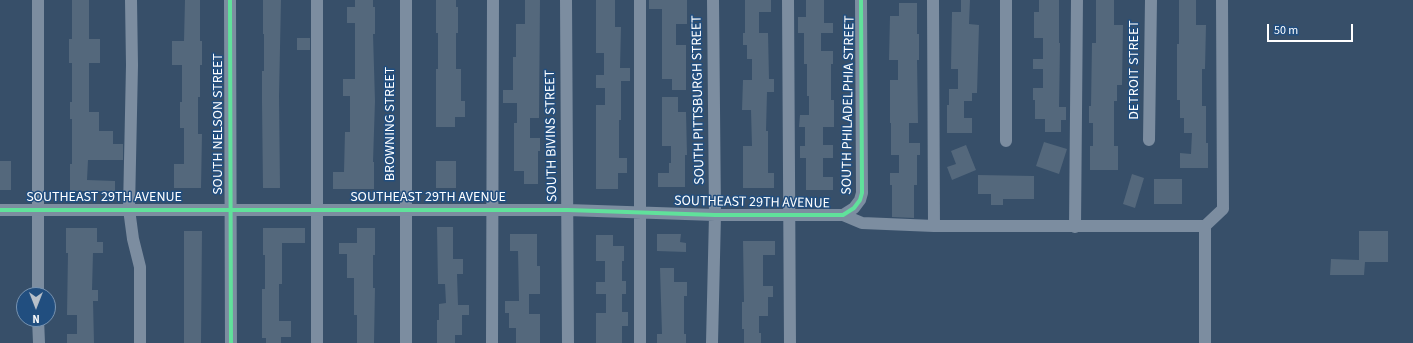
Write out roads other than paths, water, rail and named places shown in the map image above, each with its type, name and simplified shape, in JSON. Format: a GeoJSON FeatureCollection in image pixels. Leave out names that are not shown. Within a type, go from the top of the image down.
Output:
{"type":"FeatureCollection","features":[{"type":"Feature","properties":{"kind":"street"},"geometry":{"type":"LineString","coordinates":[[38,0],[38,287]]}},
{"type":"Feature","properties":{"kind":"street"},"geometry":{"type":"LineString","coordinates":[[131,0],[132,65],[129,209],[133,239],[140,267],[140,343]]}},
{"type":"Feature","properties":{"kind":"street","name":"SOUTH NELSON STREET"},"geometry":{"type":"LineString","coordinates":[[230,0],[231,343]]}},
{"type":"Feature","properties":{"kind":"street"},"geometry":{"type":"LineString","coordinates":[[317,0],[317,343]]}},
{"type":"Feature","properties":{"kind":"street","name":"BROWNING STREET"},"geometry":{"type":"LineString","coordinates":[[406,0],[406,343]]}},
{"type":"Feature","properties":{"kind":"street"},"geometry":{"type":"LineString","coordinates":[[492,343],[494,209],[493,0]]}},
{"type":"Feature","properties":{"kind":"street","name":"SOUTH BIVINS STREET"},"geometry":{"type":"LineString","coordinates":[[566,0],[568,343]]}},
{"type":"Feature","properties":{"kind":"street"},"geometry":{"type":"LineString","coordinates":[[640,0],[640,343]]}},
{"type":"Feature","properties":{"kind":"street","name":"SOUTH PITTSBURGH STREET"},"geometry":{"type":"LineString","coordinates":[[712,0],[715,215],[712,343]]}},
{"type":"Feature","properties":{"kind":"street"},"geometry":{"type":"LineString","coordinates":[[788,0],[790,343]]}},
{"type":"Feature","properties":{"kind":"street","name":"SOUTH PHILADELPHIA STREET"},"geometry":{"type":"LineString","coordinates":[[854,208],[860,200],[862,193],[861,0]]}},
{"type":"Feature","properties":{"kind":"street"},"geometry":{"type":"LineString","coordinates":[[933,0],[934,226]]}},
{"type":"Feature","properties":{"kind":"street"},"geometry":{"type":"LineString","coordinates":[[1006,0],[1006,141]]}},
{"type":"Feature","properties":{"kind":"street"},"geometry":{"type":"LineString","coordinates":[[1075,226],[1077,0]]}},
{"type":"Feature","properties":{"kind":"street","name":"DETROIT STREET"},"geometry":{"type":"LineString","coordinates":[[1149,140],[1150,0]]}},
{"type":"Feature","properties":{"kind":"street"},"geometry":{"type":"LineString","coordinates":[[843,215],[862,223],[934,226],[1205,226],[1223,209],[1222,0]]}},
{"type":"Feature","properties":{"kind":"street","name":"SOUTHEAST 29TH AVENUE"},"geometry":{"type":"LineString","coordinates":[[0,210],[494,209],[715,215],[843,215],[854,208]]}},
{"type":"Feature","properties":{"kind":"street"},"geometry":{"type":"LineString","coordinates":[[1205,226],[1205,343]]}},
{"type":"Feature","properties":{"kind":"street"},"geometry":{"type":"LineString","coordinates":[[38,327],[38,343]]}}]}
